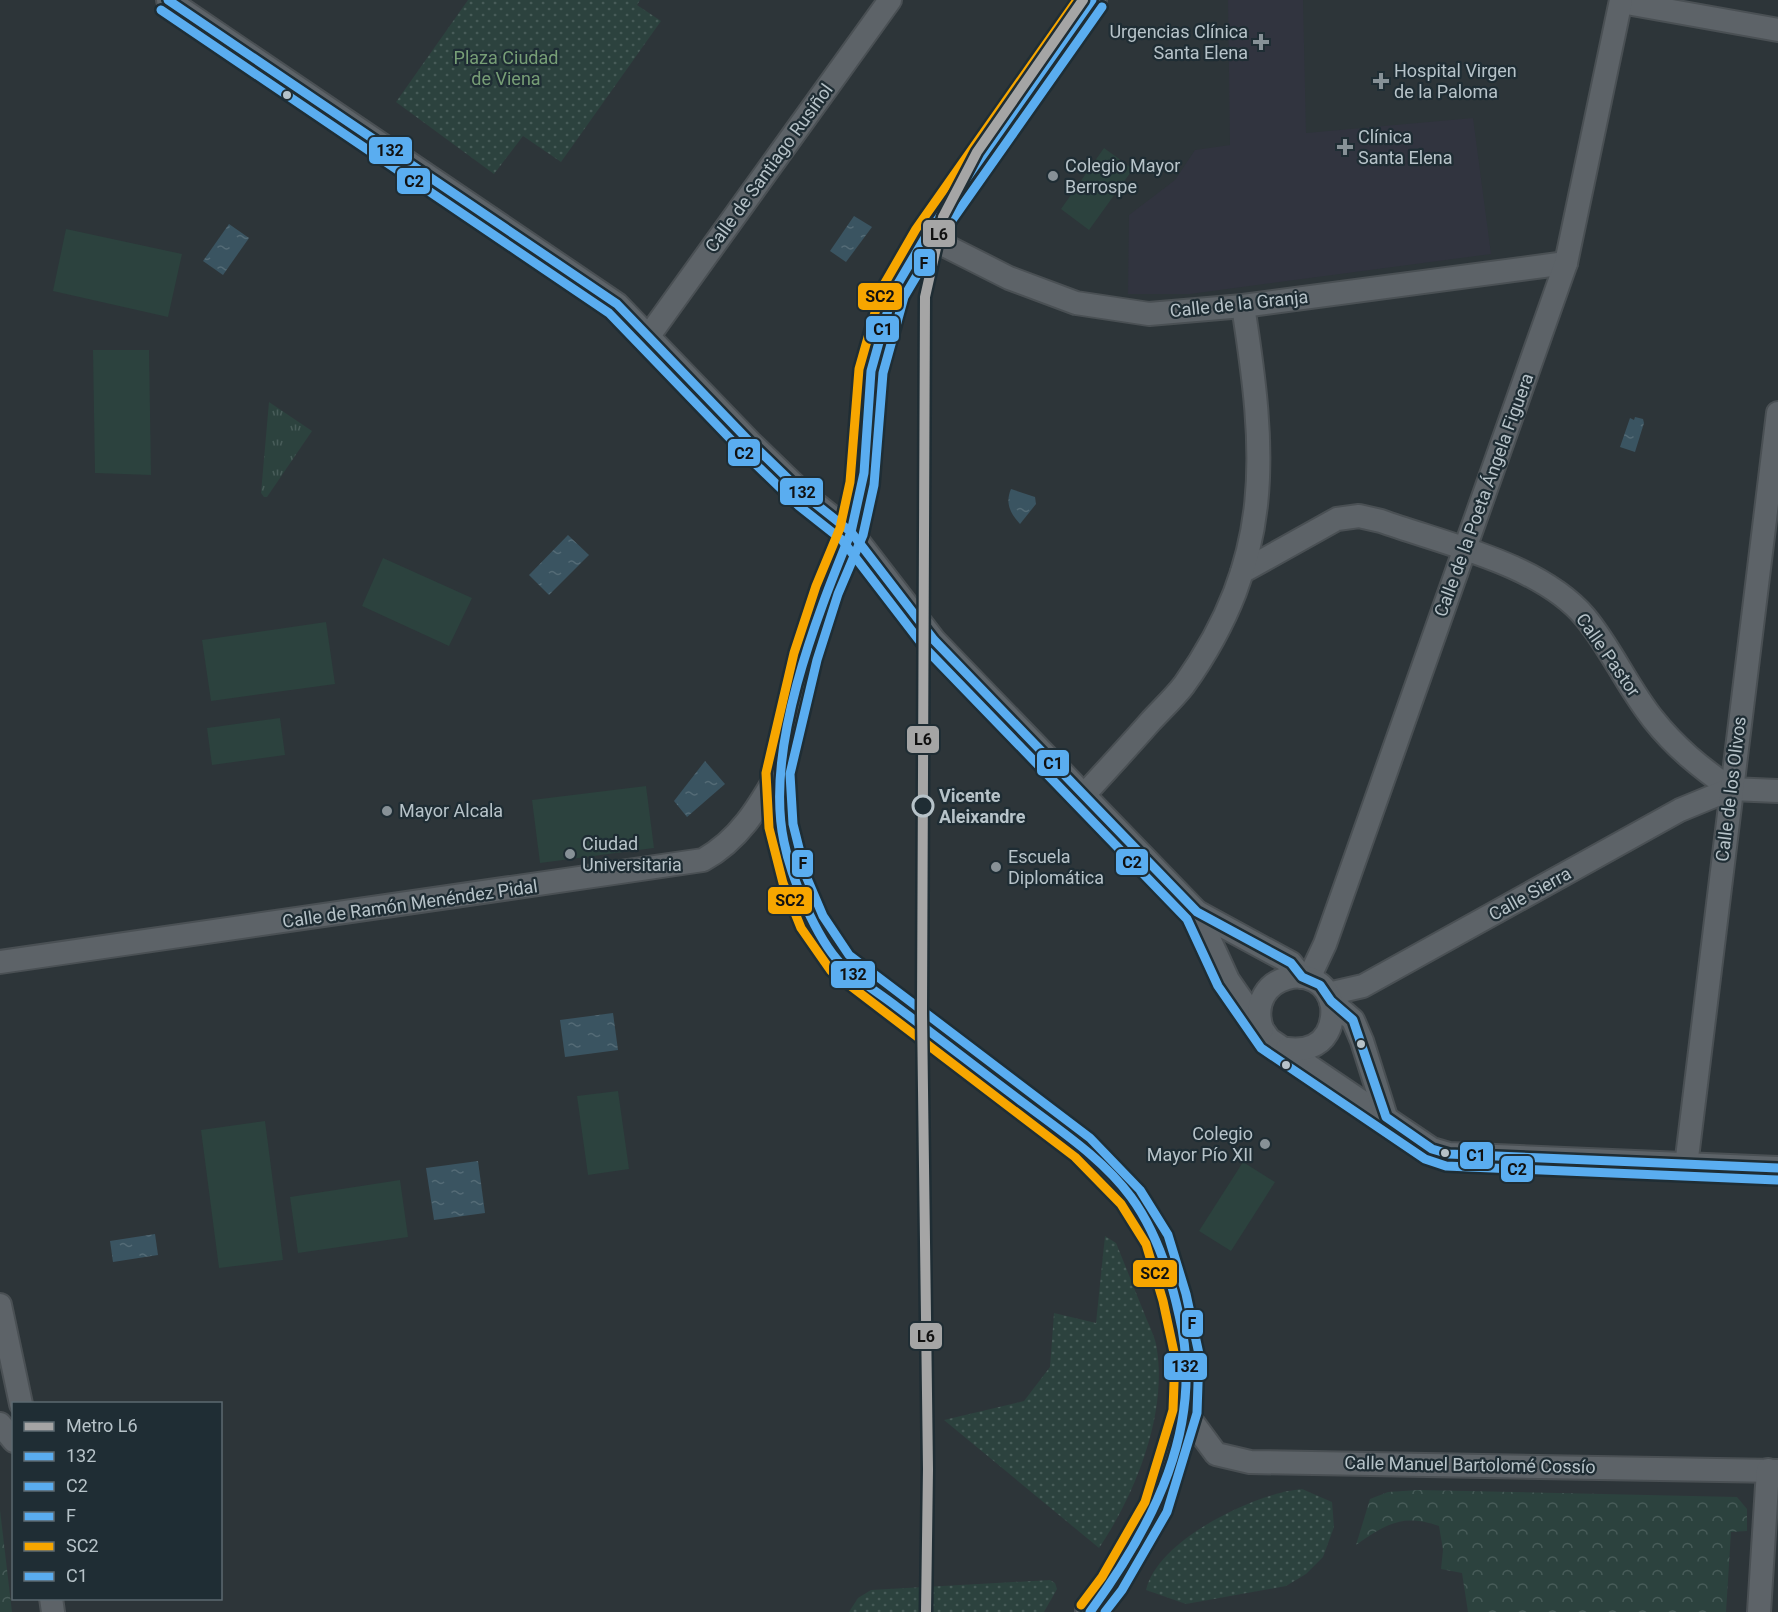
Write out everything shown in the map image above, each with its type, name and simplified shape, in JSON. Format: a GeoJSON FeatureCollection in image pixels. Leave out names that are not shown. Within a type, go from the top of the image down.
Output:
{"type":"FeatureCollection","features":[{"type":"Feature","properties":{"kind":"street"},"geometry":{"type":"LineString","coordinates":[[168,0],[616,304],[750,442],[807,497],[851,532],[934,640],[1197,912],[1291,963],[1353,1020],[1386,1117]]}},
{"type":"Feature","properties":{"kind":"street","name":"Calle de Santiago Rusiñol"},"geometry":{"type":"LineString","coordinates":[[648,336],[890,0]]}},
{"type":"Feature","properties":{"kind":"street"},"geometry":{"type":"LineString","coordinates":[[1090,1612],[1112,1584],[1156,1507],[1185,1413],[1187,1356],[1175,1298],[1157,1239],[1131,1197],[1083,1148],[840,963],[812,922],[795,880],[780,826],[778,773],[806,657],[827,590],[851,532],[864,473],[871,370],[893,292],[926,236],[1092,0]]}},
{"type":"Feature","properties":{"kind":"street"},"geometry":{"type":"LineString","coordinates":[[1621,1],[1778,30]]}},
{"type":"Feature","properties":{"kind":"street","name":"Calle de la Poeta Ángela Figuera"},"geometry":{"type":"LineString","coordinates":[[1306,977],[1325,945],[1566,263],[1621,1]]}},
{"type":"Feature","properties":{"kind":"street","name":"Calle de la Granja"},"geometry":{"type":"LineString","coordinates":[[926,236],[1009,279],[1076,303],[1149,314],[1243,306],[1566,263]]}},
{"type":"Feature","properties":{"kind":"street"},"geometry":{"type":"LineString","coordinates":[[1083,796],[1183,686],[1223,620],[1242,572],[1254,533],[1260,478],[1256,400],[1243,306]]}},
{"type":"Feature","properties":{"kind":"street","name":"Calle de los Olivos"},"geometry":{"type":"LineString","coordinates":[[1686,1166],[1778,413]]}},
{"type":"Feature","properties":{"kind":"street","name":"Calle Pastor"},"geometry":{"type":"LineString","coordinates":[[1242,572],[1337,519],[1359,516],[1381,521],[1509,566],[1551,588],[1584,616],[1652,719],[1691,761],[1731,789]]}},
{"type":"Feature","properties":{"kind":"street","name":"Calle de Ramón Menéndez Pidal"},"geometry":{"type":"LineString","coordinates":[[0,962],[703,860],[723,850],[742,830],[778,773]]}},
{"type":"Feature","properties":{"kind":"street"},"geometry":{"type":"LineString","coordinates":[[1731,789],[1778,791]]}},
{"type":"Feature","properties":{"kind":"street","name":"Calle Sierra"},"geometry":{"type":"LineString","coordinates":[[1329,997],[1363,986],[1680,810],[1731,789]]}},
{"type":"Feature","properties":{"kind":"street"},"geometry":{"type":"LineString","coordinates":[[1197,912],[1228,980],[1263,1030],[1277,1045],[1287,1049],[1432,1149],[1449,1154],[1686,1166],[1778,1168]]}},
{"type":"Feature","properties":{"kind":"street"},"geometry":{"type":"LineString","coordinates":[[1263,1030],[1259,1007],[1270,987],[1280,980],[1306,977]]}},
{"type":"Feature","properties":{"kind":"street"},"geometry":{"type":"LineString","coordinates":[[1287,1049],[1309,1047],[1327,1034],[1331,1023],[1329,997]]}},
{"type":"Feature","properties":{"kind":"street"},"geometry":{"type":"LineString","coordinates":[[0,1307],[21,1402]]}},
{"type":"Feature","properties":{"kind":"street","name":"Calle Manuel Bartolomé Cossío"},"geometry":{"type":"LineString","coordinates":[[1185,1413],[1216,1454],[1250,1462],[1773,1471]]}},
{"type":"Feature","properties":{"kind":"street"},"geometry":{"type":"LineString","coordinates":[[0,1424],[12,1439]]}},
{"type":"Feature","properties":{"kind":"street"},"geometry":{"type":"LineString","coordinates":[[1759,1612],[1773,1471]]}},
{"type":"Feature","properties":{"kind":"shaded area","name":"Clínica Santa Elena"},"geometry":{"type":"Polygon","coordinates":[[[1228,0],[1303,0],[1306,133],[1473,118],[1491,254],[1190,294],[1128,294],[1129,215],[1175,180],[1195,150],[1230,145],[1228,0]]]}},
{"type":"Feature","properties":{"kind":"green space","name":"Plaza Ciudad de Viena"},"geometry":{"type":"Polygon","coordinates":[[[468,0],[640,0],[637,5],[661,21],[561,162],[523,136],[494,174],[396,102],[468,0]]]}},
{"type":"Feature","properties":{"kind":"green space"},"geometry":{"type":"Polygon","coordinates":[[[1104,148],[1133,169],[1089,230],[1061,209],[1104,148]]]}},
{"type":"Feature","properties":{"kind":"green space"},"geometry":{"type":"Polygon","coordinates":[[[66,229],[182,254],[168,317],[53,291],[66,229]]]}},
{"type":"Feature","properties":{"kind":"green space"},"geometry":{"type":"Polygon","coordinates":[[[93,350],[149,350],[151,475],[95,473],[93,350]]]}},
{"type":"Feature","properties":{"kind":"green space"},"geometry":{"type":"Polygon","coordinates":[[[269,402],[312,431],[267,497],[264,497],[261,493],[269,402]]]}},
{"type":"Feature","properties":{"kind":"green space"},"geometry":{"type":"Polygon","coordinates":[[[383,558],[472,598],[449,646],[362,606],[383,558]]]}},
{"type":"Feature","properties":{"kind":"green space"},"geometry":{"type":"Polygon","coordinates":[[[326,622],[335,684],[211,701],[202,640],[326,622]]]}},
{"type":"Feature","properties":{"kind":"green space"},"geometry":{"type":"Polygon","coordinates":[[[280,718],[285,755],[212,765],[207,728],[280,718]]]}},
{"type":"Feature","properties":{"kind":"green space"},"geometry":{"type":"Polygon","coordinates":[[[646,786],[654,848],[540,863],[532,800],[646,786]]]}},
{"type":"Feature","properties":{"kind":"green space"},"geometry":{"type":"Polygon","coordinates":[[[618,1091],[629,1169],[588,1175],[577,1096],[618,1091]]]}},
{"type":"Feature","properties":{"kind":"green space"},"geometry":{"type":"Polygon","coordinates":[[[265,1121],[283,1260],[219,1268],[201,1130],[265,1121]]]}},
{"type":"Feature","properties":{"kind":"green space"},"geometry":{"type":"Polygon","coordinates":[[[1243,1162],[1275,1182],[1231,1251],[1199,1231],[1243,1162]]]}},
{"type":"Feature","properties":{"kind":"green space"},"geometry":{"type":"Polygon","coordinates":[[[400,1180],[408,1237],[298,1253],[290,1197],[400,1180]]]}},
{"type":"Feature","properties":{"kind":"green space"},"geometry":{"type":"Polygon","coordinates":[[[1105,1236],[1116,1243],[1152,1332],[1159,1375],[1153,1427],[1145,1454],[1125,1504],[1099,1548],[944,1420],[1024,1401],[1050,1367],[1054,1313],[1096,1323],[1105,1236]]]}},
{"type":"Feature","properties":{"kind":"green space"},"geometry":{"type":"Polygon","coordinates":[[[1302,1489],[1332,1502],[1334,1527],[1323,1557],[1306,1574],[1286,1586],[1186,1604],[1146,1590],[1154,1571],[1168,1554],[1210,1522],[1259,1499],[1302,1489]]]}},
{"type":"Feature","properties":{"kind":"green space"},"geometry":{"type":"Polygon","coordinates":[[[1418,1490],[1737,1497],[1747,1509],[1747,1531],[1731,1532],[1726,1612],[1468,1612],[1462,1573],[1441,1569],[1443,1550],[1439,1526],[1415,1521],[1395,1523],[1377,1531],[1356,1545],[1370,1499],[1388,1492],[1418,1490]]]}},
{"type":"Feature","properties":{"kind":"green space"},"geometry":{"type":"Polygon","coordinates":[[[0,1510],[12,1612],[0,1612],[0,1510]]]}},
{"type":"Feature","properties":{"kind":"green space"},"geometry":{"type":"Polygon","coordinates":[[[1050,1580],[1055,1583],[1057,1589],[1044,1612],[849,1612],[858,1598],[871,1590],[1050,1580]]]}},
{"type":"Feature","properties":{"kind":"water"},"geometry":{"type":"Polygon","coordinates":[[[854,216],[872,227],[846,262],[830,251],[854,216]]]}},
{"type":"Feature","properties":{"kind":"water"},"geometry":{"type":"Polygon","coordinates":[[[229,224],[249,238],[223,275],[203,261],[229,224]]]}},
{"type":"Feature","properties":{"kind":"water"},"geometry":{"type":"Polygon","coordinates":[[[1635,417],[1643,419],[1644,423],[1635,452],[1620,447],[1630,418],[1634,420],[1635,417]]]}},
{"type":"Feature","properties":{"kind":"water"},"geometry":{"type":"Polygon","coordinates":[[[1011,489],[1035,497],[1036,504],[1020,524],[1010,508],[1008,499],[1011,489]]]}},
{"type":"Feature","properties":{"kind":"water"},"geometry":{"type":"Polygon","coordinates":[[[568,535],[589,555],[549,595],[529,575],[568,535]]]}},
{"type":"Feature","properties":{"kind":"water"},"geometry":{"type":"Polygon","coordinates":[[[705,761],[725,784],[687,817],[674,801],[705,761]]]}},
{"type":"Feature","properties":{"kind":"water"},"geometry":{"type":"Polygon","coordinates":[[[613,1013],[618,1050],[565,1057],[560,1020],[613,1013]]]}},
{"type":"Feature","properties":{"kind":"water"},"geometry":{"type":"Polygon","coordinates":[[[478,1161],[485,1213],[434,1220],[426,1168],[478,1161]]]}},
{"type":"Feature","properties":{"kind":"water"},"geometry":{"type":"Polygon","coordinates":[[[155,1234],[158,1255],[113,1262],[110,1241],[155,1234]]]}},
{"type":"Feature","properties":{"kind":"metro line","name":"L6"},"geometry":{"type":"LineString","coordinates":[[926,1612],[928,1469],[922,1014],[925,297],[943,217],[977,152],[1083,0]]}},
{"type":"Feature","properties":{"kind":"transit line","name":"132"},"geometry":{"type":"LineString","coordinates":[[168,0],[617,304],[750,442],[807,497],[851,532],[809,643],[787,726],[781,766],[780,806],[784,842],[792,872],[806,906],[823,939],[847,970],[1067,1136],[1095,1158],[1120,1183],[1140,1210],[1155,1238],[1179,1315],[1186,1356],[1185,1396],[1179,1435],[1168,1472],[1153,1509],[1134,1545],[1090,1612]]}},
{"type":"Feature","properties":{"kind":"transit line","name":"SC2"},"geometry":{"type":"LineString","coordinates":[[1077,0],[916,229],[882,288],[859,369],[850,482],[840,528],[816,586],[794,653],[766,773],[769,828],[783,883],[801,928],[831,971],[1075,1157],[1121,1204],[1146,1244],[1163,1301],[1175,1357],[1173,1410],[1145,1502],[1102,1577],[1081,1605]]}},
{"type":"Feature","properties":{"kind":"transit line","name":"C1"},"geometry":{"type":"LineString","coordinates":[[1092,0],[926,236],[893,292],[871,371],[864,473],[851,532],[934,640],[1197,912],[1291,963],[1302,977],[1320,985],[1331,1001],[1353,1020],[1386,1117],[1432,1149],[1449,1154],[1778,1168]]}},
{"type":"Feature","properties":{"kind":"transit line","name":"F"},"geometry":{"type":"LineString","coordinates":[[1102,7],[936,243],[904,297],[883,373],[874,485],[863,535],[838,594],[817,660],[790,774],[793,824],[806,876],[823,916],[849,955],[1090,1138],[1140,1190],[1168,1235],[1186,1294],[1199,1354],[1197,1413],[1167,1512],[1122,1590],[1105,1612]]}},
{"type":"Feature","properties":{"kind":"transit line","name":"C2"},"geometry":{"type":"LineString","coordinates":[[161,10],[609,313],[742,451],[799,506],[842,540],[925,648],[1187,919],[1218,986],[1261,1048],[1425,1159],[1446,1166],[1777,1180]]}},
{"type":"Feature","properties":{"kind":"place","name":"Urgencias Clínica Santa Elena"},"geometry":{"type":"Point","coordinates":[1261,42]}},
{"type":"Feature","properties":{"kind":"place","name":"Hospital Virgen de la Paloma"},"geometry":{"type":"Point","coordinates":[1381,81]}},
{"type":"Feature","properties":{"kind":"place","name":"Clínica Santa Elena"},"geometry":{"type":"Point","coordinates":[1345,147]}},
{"type":"Feature","properties":{"kind":"place","name":"Colegio Mayor Berrospe"},"geometry":{"type":"Point","coordinates":[1053,176]}},
{"type":"Feature","properties":{"kind":"place","name":"Vicente Aleixandre"},"geometry":{"type":"Point","coordinates":[923,806]}},
{"type":"Feature","properties":{"kind":"place","name":"Mayor Alcala"},"geometry":{"type":"Point","coordinates":[387,811]}},
{"type":"Feature","properties":{"kind":"place","name":"Ciudad Universitaria"},"geometry":{"type":"Point","coordinates":[570,854]}},
{"type":"Feature","properties":{"kind":"place","name":"Escuela Diplomática"},"geometry":{"type":"Point","coordinates":[996,867]}},
{"type":"Feature","properties":{"kind":"place","name":"Colegio Mayor Pío XII"},"geometry":{"type":"Point","coordinates":[1265,1144]}}]}
